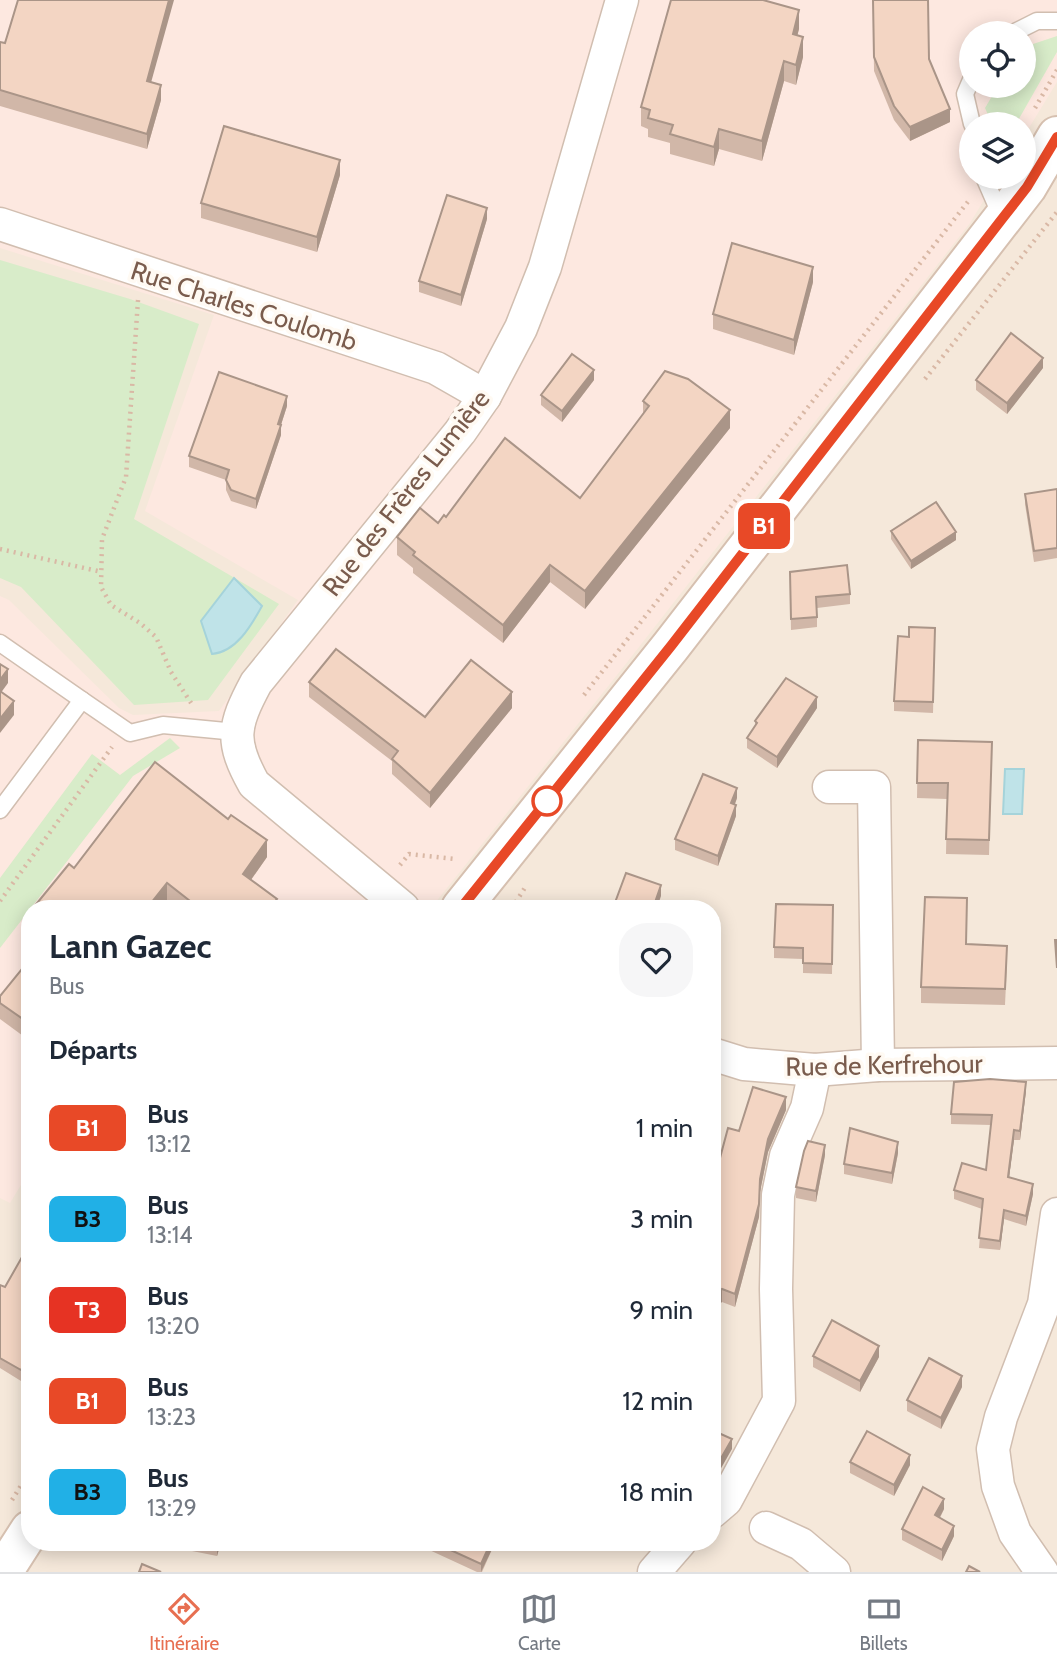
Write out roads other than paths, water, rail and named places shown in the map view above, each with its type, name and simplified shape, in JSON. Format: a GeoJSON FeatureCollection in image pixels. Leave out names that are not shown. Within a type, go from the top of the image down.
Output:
{"type":"FeatureCollection","features":[{"type":"Feature","properties":{"kind":"main road"},"geometry":{"type":"LineString","coordinates":[[467,900],[671,646],[1027,187],[1044,126]]}},
{"type":"Feature","properties":{"kind":"main road"},"geometry":{"type":"LineString","coordinates":[[4,1572],[18,1520]]}},
{"type":"Feature","properties":{"kind":"street","name":"Rue des Frères Lumière"},"geometry":{"type":"LineString","coordinates":[[236,732],[242,709],[256,683],[460,432],[485,396],[521,328],[545,267],[622,0]]}},
{"type":"Feature","properties":{"kind":"street","name":"Rue Charles Coulomb"},"geometry":{"type":"LineString","coordinates":[[0,224],[436,368],[485,396]]}},
{"type":"Feature","properties":{"kind":"street"},"geometry":{"type":"LineString","coordinates":[[236,732],[241,761],[254,785],[392,899]]}},
{"type":"Feature","properties":{"kind":"street"},"geometry":{"type":"LineString","coordinates":[[829,787],[874,788],[878,1065]]}},
{"type":"Feature","properties":{"kind":"street","name":"Rue de Kerfrehour"},"geometry":{"type":"LineString","coordinates":[[721,1057],[744,1064],[815,1070],[878,1065],[1057,1063]]}},
{"type":"Feature","properties":{"kind":"street"},"geometry":{"type":"LineString","coordinates":[[721,1504],[726,1500],[779,1401],[776,1289],[778,1195],[786,1156],[807,1108],[815,1070]]}},
{"type":"Feature","properties":{"kind":"street"},"geometry":{"type":"LineString","coordinates":[[1042,1572],[1015,1533],[998,1486],[993,1449],[1001,1417],[1044,1304],[1057,1214]]}},
{"type":"Feature","properties":{"kind":"street"},"geometry":{"type":"LineString","coordinates":[[766,1528],[801,1544],[834,1572]]}},
{"type":"Feature","properties":{"kind":"street"},"geometry":{"type":"LineString","coordinates":[[653,1572],[672,1551]]}},
{"type":"Feature","properties":{"kind":"lane"},"geometry":{"type":"LineString","coordinates":[[1036,22],[1057,21]]}},
{"type":"Feature","properties":{"kind":"lane"},"geometry":{"type":"LineString","coordinates":[[990,189],[1002,219]]}},
{"type":"Feature","properties":{"kind":"lane"},"geometry":{"type":"LineString","coordinates":[[0,643],[130,733],[163,725],[236,732]]}},
{"type":"Feature","properties":{"kind":"lane"},"geometry":{"type":"LineString","coordinates":[[0,810],[82,700]]}},
{"type":"Feature","properties":{"kind":"water"},"geometry":{"type":"Polygon","coordinates":[[[234,578],[262,606],[248,629],[235,643],[212,654],[201,621],[234,578]]]}},
{"type":"Feature","properties":{"kind":"water"},"geometry":{"type":"Polygon","coordinates":[[[1005,769],[1024,769],[1022,814],[1003,814],[1005,769]]]}}]}
